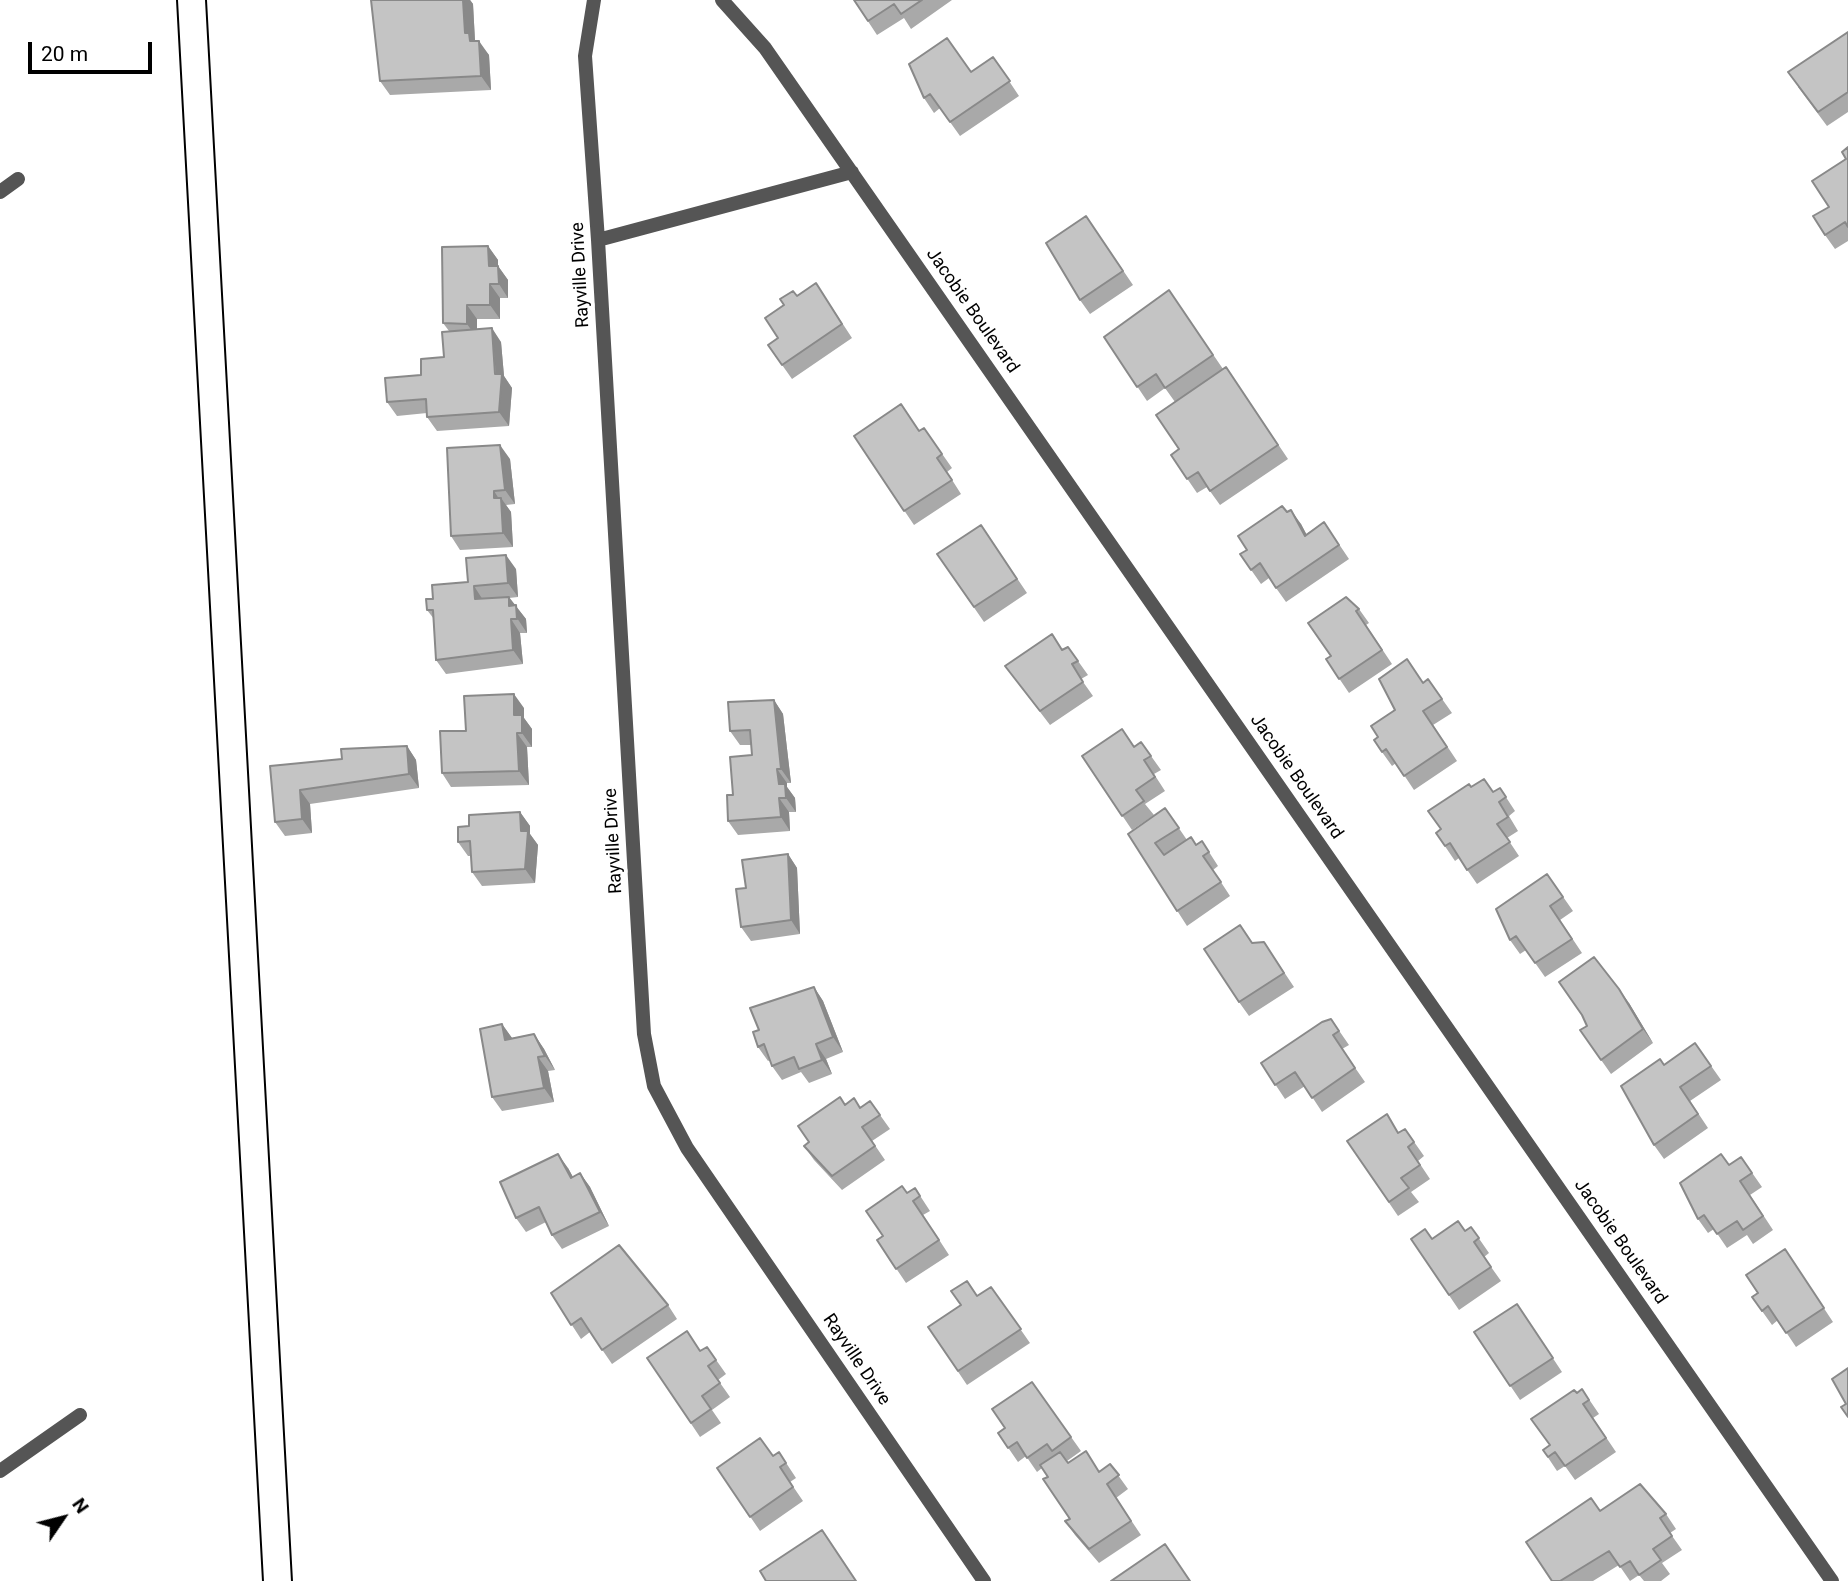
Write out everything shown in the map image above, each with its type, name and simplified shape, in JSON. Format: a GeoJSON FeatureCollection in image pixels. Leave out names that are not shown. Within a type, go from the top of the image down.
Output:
{"type":"FeatureCollection","features":[{"type":"Feature","properties":{"kind":"street","name":"Rayville Drive"},"geometry":{"type":"LineString","coordinates":[[594,0],[585,56],[644,1034],[654,1087],[687,1148],[984,1581]]}},
{"type":"Feature","properties":{"kind":"street","name":"Jacobie Boulevard"},"geometry":{"type":"LineString","coordinates":[[722,0],[765,48],[1832,1581]]}},
{"type":"Feature","properties":{"kind":"street"},"geometry":{"type":"LineString","coordinates":[[598,240],[852,172]]}},
{"type":"Feature","properties":{"kind":"street"},"geometry":{"type":"LineString","coordinates":[[0,192],[19,179]]}},
{"type":"Feature","properties":{"kind":"street"},"geometry":{"type":"LineString","coordinates":[[0,1471],[80,1415]]}},
{"type":"Feature","properties":{"kind":"building"},"geometry":{"type":"Polygon","coordinates":[[[371,0],[463,0],[465,33],[469,33],[470,41],[479,41],[481,76],[380,81],[371,0]]]}},
{"type":"Feature","properties":{"kind":"building"},"geometry":{"type":"Polygon","coordinates":[[[854,0],[922,0],[901,14],[894,4],[868,21],[854,0]]]}},
{"type":"Feature","properties":{"kind":"building"},"geometry":{"type":"Polygon","coordinates":[[[1848,32],[1848,92],[1818,112],[1788,72],[1848,32]]]}},
{"type":"Feature","properties":{"kind":"building"},"geometry":{"type":"Polygon","coordinates":[[[947,38],[971,72],[993,57],[1010,81],[950,122],[930,94],[924,98],[909,64],[947,38]]]}},
{"type":"Feature","properties":{"kind":"building"},"geometry":{"type":"Polygon","coordinates":[[[1848,147],[1848,227],[1845,222],[1825,235],[1813,216],[1829,207],[1812,181],[1846,159],[1842,152],[1848,147]]]}},
{"type":"Feature","properties":{"kind":"building"},"geometry":{"type":"Polygon","coordinates":[[[1086,216],[1123,271],[1080,300],[1046,243],[1086,216]]]}},
{"type":"Feature","properties":{"kind":"building"},"geometry":{"type":"Polygon","coordinates":[[[488,246],[489,266],[498,266],[499,284],[490,284],[490,305],[467,305],[467,324],[443,323],[442,247],[488,246]]]}},
{"type":"Feature","properties":{"kind":"building"},"geometry":{"type":"Polygon","coordinates":[[[816,283],[842,324],[782,365],[768,345],[778,338],[765,318],[784,305],[780,299],[793,291],[797,296],[816,283]]]}},
{"type":"Feature","properties":{"kind":"building"},"geometry":{"type":"Polygon","coordinates":[[[1169,290],[1213,355],[1165,388],[1156,374],[1137,387],[1104,337],[1169,290]]]}},
{"type":"Feature","properties":{"kind":"building"},"geometry":{"type":"Polygon","coordinates":[[[492,328],[495,374],[502,374],[499,412],[427,417],[426,399],[387,402],[385,378],[421,375],[421,359],[444,357],[442,332],[492,328]]]}},
{"type":"Feature","properties":{"kind":"building"},"geometry":{"type":"Polygon","coordinates":[[[1226,367],[1278,445],[1210,491],[1198,472],[1187,479],[1171,455],[1179,449],[1156,415],[1226,367]]]}},
{"type":"Feature","properties":{"kind":"building"},"geometry":{"type":"Polygon","coordinates":[[[901,404],[919,431],[924,428],[942,454],[937,458],[952,480],[904,511],[854,436],[901,404]]]}},
{"type":"Feature","properties":{"kind":"building"},"geometry":{"type":"Polygon","coordinates":[[[500,445],[505,490],[494,491],[494,498],[501,498],[503,533],[451,536],[447,448],[500,445]]]}},
{"type":"Feature","properties":{"kind":"building"},"geometry":{"type":"Polygon","coordinates":[[[1282,506],[1287,512],[1291,510],[1305,536],[1324,522],[1339,545],[1276,588],[1260,563],[1251,570],[1240,554],[1247,550],[1238,536],[1282,506]]]}},
{"type":"Feature","properties":{"kind":"building"},"geometry":{"type":"Polygon","coordinates":[[[981,525],[1017,579],[974,607],[937,554],[981,525]]]}},
{"type":"Feature","properties":{"kind":"building"},"geometry":{"type":"Polygon","coordinates":[[[506,555],[508,583],[474,586],[475,599],[509,597],[509,606],[516,605],[517,619],[511,619],[513,650],[436,660],[433,610],[427,610],[426,599],[433,599],[432,585],[468,582],[466,558],[506,555]]]}},
{"type":"Feature","properties":{"kind":"building"},"geometry":{"type":"Polygon","coordinates":[[[1346,597],[1359,609],[1356,611],[1382,650],[1339,679],[1326,659],[1331,656],[1308,623],[1346,597]]]}},
{"type":"Feature","properties":{"kind":"building"},"geometry":{"type":"Polygon","coordinates":[[[1052,634],[1062,650],[1068,647],[1078,661],[1072,664],[1083,682],[1040,711],[1005,666],[1052,634]]]}},
{"type":"Feature","properties":{"kind":"building"},"geometry":{"type":"Polygon","coordinates":[[[1407,659],[1423,683],[1428,679],[1442,699],[1423,711],[1447,747],[1404,776],[1386,749],[1382,752],[1374,740],[1378,737],[1371,726],[1395,710],[1379,679],[1407,659]]]}},
{"type":"Feature","properties":{"kind":"building"},"geometry":{"type":"Polygon","coordinates":[[[514,694],[514,715],[522,715],[522,733],[517,733],[519,771],[442,773],[440,731],[466,731],[464,696],[514,694]]]}},
{"type":"Feature","properties":{"kind":"building"},"geometry":{"type":"Polygon","coordinates":[[[774,700],[781,769],[777,769],[779,784],[785,784],[786,798],[779,798],[781,817],[728,821],[727,795],[733,795],[730,757],[752,755],[750,730],[730,731],[728,702],[774,700]]]}},
{"type":"Feature","properties":{"kind":"building"},"geometry":{"type":"Polygon","coordinates":[[[1122,729],[1134,747],[1141,742],[1151,756],[1144,760],[1155,777],[1136,790],[1144,801],[1122,816],[1082,756],[1122,729]]]}},
{"type":"Feature","properties":{"kind":"building"},"geometry":{"type":"Polygon","coordinates":[[[407,746],[409,774],[300,790],[302,819],[275,822],[270,766],[342,759],[341,749],[407,746]]]}},
{"type":"Feature","properties":{"kind":"building"},"geometry":{"type":"Polygon","coordinates":[[[1484,779],[1493,792],[1500,788],[1506,797],[1499,802],[1508,817],[1497,824],[1510,842],[1467,870],[1450,843],[1445,846],[1436,833],[1441,829],[1428,811],[1469,784],[1471,787],[1484,779]]]}},
{"type":"Feature","properties":{"kind":"building"},"geometry":{"type":"Polygon","coordinates":[[[1165,808],[1179,828],[1155,843],[1164,855],[1191,837],[1196,845],[1202,841],[1209,852],[1203,856],[1221,882],[1177,911],[1128,834],[1165,808]]]}},
{"type":"Feature","properties":{"kind":"building"},"geometry":{"type":"Polygon","coordinates":[[[520,812],[521,831],[528,831],[525,869],[472,872],[470,841],[458,842],[458,827],[469,826],[469,815],[520,812]]]}},
{"type":"Feature","properties":{"kind":"building"},"geometry":{"type":"Polygon","coordinates":[[[788,854],[791,920],[741,927],[736,889],[746,888],[742,860],[788,854]]]}},
{"type":"Feature","properties":{"kind":"building"},"geometry":{"type":"Polygon","coordinates":[[[1547,874],[1563,897],[1550,906],[1572,939],[1535,963],[1516,936],[1510,940],[1496,909],[1547,874]]]}},
{"type":"Feature","properties":{"kind":"building"},"geometry":{"type":"Polygon","coordinates":[[[1240,925],[1252,943],[1264,942],[1284,973],[1239,1002],[1204,949],[1240,925]]]}},
{"type":"Feature","properties":{"kind":"building"},"geometry":{"type":"Polygon","coordinates":[[[1594,957],[1619,989],[1643,1029],[1601,1060],[1580,1030],[1587,1026],[1582,1015],[1559,982],[1594,957]]]}},
{"type":"Feature","properties":{"kind":"building"},"geometry":{"type":"Polygon","coordinates":[[[814,987],[833,1037],[816,1044],[822,1060],[799,1069],[794,1057],[772,1066],[764,1044],[758,1047],[753,1032],[759,1030],[750,1008],[814,987]]]}},
{"type":"Feature","properties":{"kind":"building"},"geometry":{"type":"Polygon","coordinates":[[[1331,1019],[1339,1031],[1333,1035],[1355,1068],[1312,1098],[1295,1072],[1275,1085],[1261,1063],[1322,1022],[1331,1019]]]}},
{"type":"Feature","properties":{"kind":"building"},"geometry":{"type":"Polygon","coordinates":[[[502,1024],[505,1040],[534,1034],[545,1056],[538,1057],[544,1088],[492,1097],[480,1029],[502,1024]]]}},
{"type":"Feature","properties":{"kind":"building"},"geometry":{"type":"Polygon","coordinates":[[[1695,1043],[1711,1066],[1680,1087],[1698,1114],[1654,1145],[1621,1086],[1660,1059],[1664,1065],[1695,1043]]]}},
{"type":"Feature","properties":{"kind":"building"},"geometry":{"type":"Polygon","coordinates":[[[840,1097],[845,1105],[854,1098],[860,1108],[870,1101],[880,1115],[862,1127],[875,1146],[832,1176],[804,1146],[809,1142],[798,1126],[840,1097]]]}},
{"type":"Feature","properties":{"kind":"building"},"geometry":{"type":"Polygon","coordinates":[[[1387,1114],[1398,1133],[1405,1129],[1414,1142],[1408,1147],[1420,1165],[1401,1178],[1409,1188],[1389,1202],[1347,1141],[1387,1114]]]}},
{"type":"Feature","properties":{"kind":"building"},"geometry":{"type":"Polygon","coordinates":[[[558,1154],[571,1178],[580,1173],[600,1212],[552,1235],[539,1207],[516,1218],[500,1182],[558,1154]]]}},
{"type":"Feature","properties":{"kind":"building"},"geometry":{"type":"Polygon","coordinates":[[[1721,1154],[1729,1165],[1741,1157],[1752,1173],[1740,1181],[1763,1216],[1743,1230],[1737,1221],[1717,1234],[1704,1215],[1698,1219],[1680,1183],[1721,1154]]]}},
{"type":"Feature","properties":{"kind":"building"},"geometry":{"type":"Polygon","coordinates":[[[902,1186],[907,1193],[915,1188],[920,1196],[913,1201],[939,1240],[896,1269],[877,1240],[883,1236],[866,1211],[902,1186]]]}},
{"type":"Feature","properties":{"kind":"building"},"geometry":{"type":"Polygon","coordinates":[[[1458,1221],[1465,1231],[1471,1227],[1479,1238],[1474,1242],[1491,1267],[1449,1295],[1411,1239],[1425,1229],[1432,1239],[1458,1221]]]}},
{"type":"Feature","properties":{"kind":"building"},"geometry":{"type":"Polygon","coordinates":[[[619,1245],[668,1305],[602,1350],[581,1318],[571,1325],[551,1293],[619,1245]]]}},
{"type":"Feature","properties":{"kind":"building"},"geometry":{"type":"Polygon","coordinates":[[[1785,1249],[1824,1308],[1786,1333],[1768,1306],[1762,1311],[1752,1297],[1758,1293],[1746,1275],[1785,1249]]]}},
{"type":"Feature","properties":{"kind":"building"},"geometry":{"type":"Polygon","coordinates":[[[967,1281],[977,1296],[991,1287],[1021,1329],[958,1371],[928,1327],[961,1305],[951,1291],[967,1281]]]}},
{"type":"Feature","properties":{"kind":"building"},"geometry":{"type":"Polygon","coordinates":[[[1517,1304],[1553,1358],[1510,1386],[1474,1332],[1517,1304]]]}},
{"type":"Feature","properties":{"kind":"building"},"geometry":{"type":"Polygon","coordinates":[[[687,1331],[700,1351],[707,1347],[716,1360],[708,1366],[720,1383],[702,1396],[711,1409],[691,1423],[647,1358],[687,1331]]]}},
{"type":"Feature","properties":{"kind":"building"},"geometry":{"type":"Polygon","coordinates":[[[1848,1368],[1848,1417],[1841,1407],[1846,1404],[1832,1379],[1848,1368]]]}},
{"type":"Feature","properties":{"kind":"building"},"geometry":{"type":"Polygon","coordinates":[[[1032,1382],[1071,1437],[1052,1451],[1047,1444],[1027,1458],[1017,1442],[1008,1448],[998,1433],[1005,1428],[992,1409],[1032,1382]]]}},
{"type":"Feature","properties":{"kind":"building"},"geometry":{"type":"Polygon","coordinates":[[[1582,1389],[1589,1400],[1583,1404],[1606,1438],[1565,1466],[1555,1452],[1548,1457],[1543,1450],[1550,1445],[1531,1419],[1574,1390],[1577,1393],[1582,1389]]]}},
{"type":"Feature","properties":{"kind":"building"},"geometry":{"type":"Polygon","coordinates":[[[760,1438],[773,1456],[779,1452],[786,1463],[780,1467],[793,1487],[750,1517],[717,1468],[760,1438]]]}},
{"type":"Feature","properties":{"kind":"building"},"geometry":{"type":"Polygon","coordinates":[[[1086,1451],[1099,1472],[1110,1464],[1119,1475],[1107,1484],[1131,1521],[1089,1549],[1065,1521],[1070,1519],[1043,1479],[1048,1477],[1040,1465],[1060,1452],[1068,1463],[1086,1451]]]}},
{"type":"Feature","properties":{"kind":"building"},"geometry":{"type":"Polygon","coordinates":[[[1640,1484],[1666,1514],[1660,1518],[1672,1536],[1653,1549],[1661,1560],[1639,1575],[1630,1561],[1620,1567],[1609,1551],[1560,1581],[1552,1581],[1526,1542],[1591,1498],[1600,1511],[1640,1484]]]}},
{"type":"Feature","properties":{"kind":"building"},"geometry":{"type":"Polygon","coordinates":[[[822,1530],[856,1581],[766,1581],[760,1571],[822,1530]]]}},
{"type":"Feature","properties":{"kind":"building"},"geometry":{"type":"Polygon","coordinates":[[[1165,1544],[1190,1581],[1111,1581],[1165,1544]]]}},
{"type":"Feature","properties":{"kind":"tram line"},"geometry":{"type":"LineString","coordinates":[[177,0],[263,1581]]}},
{"type":"Feature","properties":{"kind":"tram line"},"geometry":{"type":"LineString","coordinates":[[206,0],[292,1581]]}}]}
